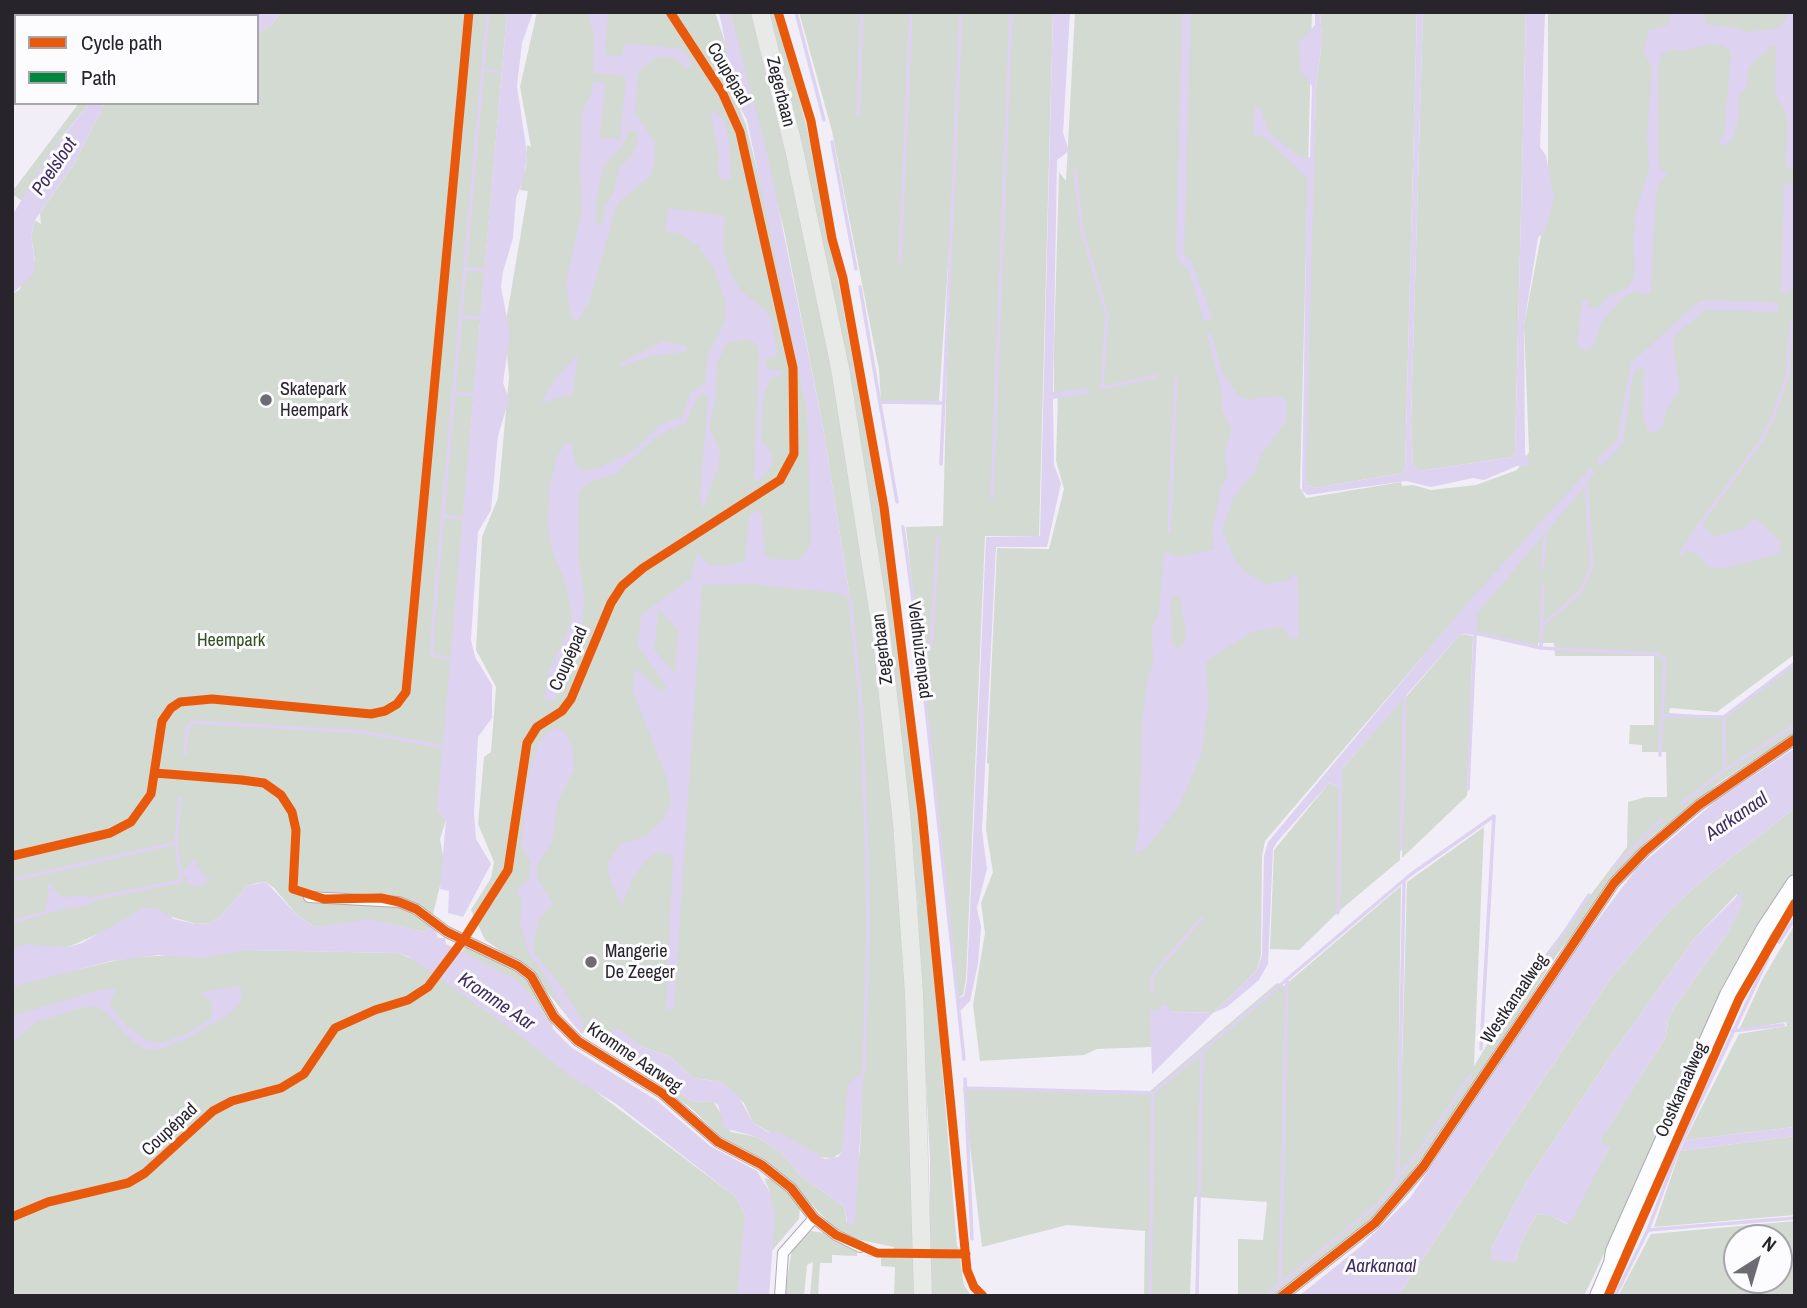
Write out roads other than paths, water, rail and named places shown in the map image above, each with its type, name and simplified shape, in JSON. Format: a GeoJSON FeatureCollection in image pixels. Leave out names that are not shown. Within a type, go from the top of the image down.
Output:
{"type":"FeatureCollection","features":[{"type":"Feature","properties":{"kind":"main road","name":"Zegerbaan"},"geometry":{"type":"LineString","coordinates":[[760,12],[800,176],[840,368],[880,622],[902,822],[914,993],[923,1296]]}},
{"type":"Feature","properties":{"kind":"main road","name":"Oostkanaalweg"},"geometry":{"type":"LineString","coordinates":[[1588,1296],[1614,1251],[1728,995],[1764,930],[1795,883]]}},
{"type":"Feature","properties":{"kind":"main road","name":"Oostkanaalweg"},"geometry":{"type":"LineString","coordinates":[[1598,1296],[1612,1263],[1614,1251]]}},
{"type":"Feature","properties":{"kind":"street","name":"Westkanaalweg"},"geometry":{"type":"LineString","coordinates":[[1282,1296],[1375,1223],[1423,1167],[1614,883],[1645,851],[1699,805],[1795,739]]}},
{"type":"Feature","properties":{"kind":"street","name":"Kromme Aarweg"},"geometry":{"type":"LineString","coordinates":[[309,897],[381,898],[398,902],[416,909],[435,923],[519,966],[531,976],[554,1017],[578,1041],[662,1093],[718,1142],[762,1166],[791,1188],[814,1218],[836,1235],[860,1247]]}},
{"type":"Feature","properties":{"kind":"street"},"geometry":{"type":"LineString","coordinates":[[780,1296],[783,1253],[814,1218]]}},
{"type":"Feature","properties":{"kind":"water"},"geometry":{"type":"Polygon","coordinates":[[[203,12],[281,12],[273,23],[259,33],[259,14],[203,12]]]}},
{"type":"Feature","properties":{"kind":"water"},"geometry":{"type":"Polygon","coordinates":[[[507,12],[533,12],[522,43],[517,86],[527,153],[524,178],[516,198],[513,238],[501,287],[510,334],[503,383],[509,399],[498,436],[491,510],[478,532],[471,640],[475,657],[492,685],[492,718],[478,737],[474,813],[476,839],[491,864],[463,917],[448,913],[449,891],[440,889],[446,820],[437,811],[507,12]]]}},
{"type":"Feature","properties":{"kind":"water"},"geometry":{"type":"Polygon","coordinates":[[[588,12],[608,12],[605,55],[622,56],[625,44],[634,44],[682,49],[692,61],[691,66],[686,68],[674,57],[657,57],[638,72],[635,113],[655,142],[654,164],[650,176],[620,201],[615,210],[590,300],[578,321],[571,318],[566,281],[582,211],[582,111],[592,92],[593,82],[605,82],[600,137],[620,139],[625,89],[625,76],[593,73],[594,35],[588,12]],[[630,130],[622,146],[604,165],[596,199],[596,225],[603,224],[605,207],[614,191],[619,168],[632,155],[638,132],[630,130]]]}},
{"type":"Feature","properties":{"kind":"water"},"geometry":{"type":"Polygon","coordinates":[[[719,12],[730,12],[768,156],[823,427],[850,598],[838,593],[752,584],[702,585],[674,1010],[666,1009],[673,856],[658,852],[647,859],[632,879],[622,906],[608,874],[609,861],[620,844],[645,837],[663,820],[671,802],[666,776],[633,692],[635,668],[661,692],[667,688],[638,646],[641,615],[691,578],[697,553],[709,565],[728,566],[745,561],[749,515],[757,510],[762,515],[764,552],[769,559],[800,560],[811,543],[807,410],[747,120],[717,67],[727,51],[719,12]],[[659,609],[654,649],[675,675],[678,630],[659,609]]]}},
{"type":"Feature","properties":{"kind":"water"},"geometry":{"type":"Polygon","coordinates":[[[1053,12],[1070,12],[1063,133],[1069,151],[1057,160],[1053,392],[1087,388],[1089,394],[1053,399],[1054,465],[1061,483],[1047,547],[996,547],[982,830],[987,869],[977,908],[981,927],[978,964],[970,1001],[958,1013],[957,999],[964,996],[967,980],[986,537],[1040,536],[1053,12]]]}},
{"type":"Feature","properties":{"kind":"water"},"geometry":{"type":"Polygon","coordinates":[[[1182,12],[1191,12],[1184,254],[1191,261],[1213,319],[1204,321],[1188,269],[1180,263],[1176,251],[1182,12]]]}},
{"type":"Feature","properties":{"kind":"water"},"geometry":{"type":"Polygon","coordinates":[[[1315,12],[1320,12],[1322,40],[1316,89],[1306,485],[1315,488],[1402,473],[1405,470],[1417,12],[1423,12],[1411,419],[1413,466],[1420,471],[1513,457],[1515,451],[1526,12],[1545,12],[1540,147],[1546,156],[1554,198],[1545,230],[1538,238],[1524,325],[1525,454],[1531,465],[1517,466],[1484,480],[1473,478],[1431,487],[1406,481],[1308,495],[1302,491],[1307,178],[1263,136],[1253,135],[1255,105],[1261,110],[1269,133],[1301,157],[1310,157],[1312,86],[1301,72],[1299,42],[1315,25],[1315,12]]]}},
{"type":"Feature","properties":{"kind":"water"},"geometry":{"type":"Polygon","coordinates":[[[1671,12],[1703,12],[1706,24],[1737,28],[1746,32],[1773,29],[1783,24],[1789,12],[1795,12],[1795,166],[1786,168],[1787,117],[1775,91],[1776,47],[1773,45],[1748,68],[1747,84],[1738,100],[1739,117],[1734,135],[1726,146],[1718,142],[1724,135],[1731,52],[1723,45],[1708,44],[1684,51],[1673,49],[1663,53],[1659,60],[1658,158],[1659,167],[1668,175],[1660,182],[1656,194],[1651,291],[1647,295],[1634,291],[1622,299],[1602,321],[1593,347],[1584,351],[1577,343],[1582,301],[1587,300],[1591,307],[1597,309],[1608,297],[1629,287],[1635,274],[1633,243],[1636,211],[1649,170],[1647,139],[1652,68],[1643,52],[1649,30],[1668,25],[1671,12]]]}},
{"type":"Feature","properties":{"kind":"water","name":"Poelsloot"},"geometry":{"type":"Polygon","coordinates":[[[88,105],[104,105],[74,164],[35,220],[31,235],[35,264],[33,275],[12,294],[12,216],[48,155],[88,105]]]}},
{"type":"Feature","properties":{"kind":"water"},"geometry":{"type":"Polygon","coordinates":[[[715,111],[725,122],[731,179],[720,178],[718,170],[719,155],[711,115],[715,111]]]}},
{"type":"Feature","properties":{"kind":"water"},"geometry":{"type":"Polygon","coordinates":[[[1795,181],[1795,283],[1787,294],[1781,292],[1784,185],[1795,181]]]}},
{"type":"Feature","properties":{"kind":"water"},"geometry":{"type":"Polygon","coordinates":[[[668,208],[725,216],[723,249],[730,271],[739,288],[770,315],[778,355],[766,359],[765,364],[769,369],[781,370],[781,375],[771,378],[764,392],[761,440],[771,452],[773,463],[760,480],[754,481],[759,349],[747,339],[727,343],[717,364],[715,404],[709,426],[720,452],[719,464],[702,511],[700,496],[708,399],[705,393],[701,393],[696,400],[686,423],[657,436],[617,473],[588,483],[579,492],[578,551],[584,597],[582,623],[565,658],[555,700],[544,701],[548,673],[570,626],[572,614],[565,581],[552,550],[548,526],[549,490],[558,454],[567,442],[571,443],[577,468],[587,471],[598,468],[631,453],[659,426],[682,417],[691,393],[705,383],[708,354],[725,321],[725,299],[712,265],[698,246],[681,234],[665,231],[668,208]]]}},
{"type":"Feature","properties":{"kind":"water"},"geometry":{"type":"Polygon","coordinates":[[[1698,302],[1778,303],[1778,312],[1706,310],[1675,335],[1673,343],[1680,389],[1668,407],[1662,427],[1654,433],[1648,432],[1643,414],[1644,369],[1637,368],[1632,379],[1623,444],[1602,466],[1596,461],[1617,440],[1631,363],[1698,302]]]}},
{"type":"Feature","properties":{"kind":"water"},"geometry":{"type":"Polygon","coordinates":[[[1211,333],[1223,374],[1239,396],[1249,400],[1274,396],[1284,398],[1287,404],[1286,421],[1261,455],[1255,472],[1234,496],[1222,530],[1234,558],[1245,572],[1266,584],[1287,581],[1297,572],[1298,637],[1291,639],[1282,627],[1254,631],[1206,661],[1208,705],[1202,753],[1179,806],[1148,847],[1134,853],[1139,830],[1142,724],[1147,681],[1153,663],[1152,627],[1159,613],[1164,554],[1168,552],[1172,556],[1180,557],[1214,549],[1212,535],[1221,487],[1227,478],[1225,451],[1232,429],[1222,411],[1222,393],[1207,335],[1211,333]],[[1175,594],[1171,600],[1172,643],[1178,650],[1185,641],[1185,624],[1179,596],[1175,594]]]}},
{"type":"Feature","properties":{"kind":"water"},"geometry":{"type":"Polygon","coordinates":[[[663,341],[687,347],[686,352],[650,356],[622,367],[620,363],[663,341]]]}},
{"type":"Feature","properties":{"kind":"water"},"geometry":{"type":"Polygon","coordinates":[[[578,354],[573,394],[541,403],[557,376],[578,354]]]}},
{"type":"Feature","properties":{"kind":"water"},"geometry":{"type":"Polygon","coordinates":[[[1590,468],[1595,473],[1586,485],[1476,615],[1474,635],[1460,634],[1340,771],[1339,787],[1329,783],[1277,842],[1273,849],[1268,964],[1259,980],[1227,1007],[1213,1013],[1257,970],[1262,955],[1264,856],[1268,842],[1471,599],[1590,468]]]}},
{"type":"Feature","properties":{"kind":"water"},"geometry":{"type":"Polygon","coordinates":[[[1752,519],[1756,519],[1779,540],[1781,551],[1722,569],[1709,567],[1696,553],[1682,549],[1699,521],[1712,535],[1719,536],[1744,528],[1752,519]]]}},
{"type":"Feature","properties":{"kind":"water"},"geometry":{"type":"Polygon","coordinates":[[[553,728],[564,731],[572,745],[574,769],[558,801],[552,842],[537,865],[537,878],[553,904],[539,919],[533,944],[534,953],[560,984],[583,1022],[582,1034],[568,1018],[543,972],[529,955],[520,923],[522,899],[517,894],[530,877],[530,862],[522,846],[526,783],[539,741],[553,728]]]}},
{"type":"Feature","properties":{"kind":"water","name":"Aarkanaal"},"geometry":{"type":"Polygon","coordinates":[[[1795,748],[1795,808],[1700,882],[1670,910],[1611,978],[1398,1296],[1299,1296],[1360,1247],[1410,1198],[1581,942],[1637,868],[1717,800],[1795,748]]]}},
{"type":"Feature","properties":{"kind":"water"},"geometry":{"type":"Polygon","coordinates":[[[194,859],[205,878],[213,879],[197,887],[191,886],[182,873],[194,859]]]}},
{"type":"Feature","properties":{"kind":"water"},"geometry":{"type":"Polygon","coordinates":[[[49,882],[58,894],[66,897],[85,895],[96,901],[80,907],[46,911],[49,882]]]}},
{"type":"Feature","properties":{"kind":"water","name":"Kromme Aar"},"geometry":{"type":"Polygon","coordinates":[[[266,882],[298,916],[315,927],[369,919],[424,932],[434,925],[438,938],[445,938],[446,944],[515,979],[531,995],[553,1029],[572,1048],[656,1100],[710,1146],[757,1171],[770,1192],[775,1215],[769,1296],[737,1296],[745,1216],[736,1197],[615,1103],[568,1075],[524,1038],[410,957],[398,953],[247,950],[202,958],[159,955],[111,961],[12,987],[12,948],[25,944],[68,947],[82,943],[144,908],[156,908],[174,919],[195,924],[209,923],[220,917],[247,886],[266,882]]]}},
{"type":"Feature","properties":{"kind":"water"},"geometry":{"type":"Polygon","coordinates":[[[1741,892],[1743,903],[1730,929],[1674,1008],[1668,1020],[1666,1037],[1600,1141],[1609,1148],[1573,1218],[1568,1224],[1549,1215],[1537,1214],[1522,1240],[1515,1262],[1492,1260],[1491,1250],[1525,1184],[1608,1060],[1694,939],[1741,892]]]}},
{"type":"Feature","properties":{"kind":"water"},"geometry":{"type":"Polygon","coordinates":[[[241,987],[241,1002],[231,1013],[184,1040],[159,1049],[148,1050],[133,1042],[98,1007],[85,1007],[36,1022],[12,1043],[12,1016],[103,989],[116,989],[110,1004],[123,1022],[147,1041],[164,1042],[186,1034],[212,1018],[212,1003],[199,993],[241,987]]]}},
{"type":"Feature","properties":{"kind":"water"},"geometry":{"type":"Polygon","coordinates":[[[1164,1004],[1173,1012],[1213,1013],[1152,1074],[1150,1010],[1156,1011],[1164,1004]]]}},
{"type":"Feature","properties":{"kind":"water"},"geometry":{"type":"Polygon","coordinates":[[[620,1029],[642,1047],[671,1057],[693,1078],[722,1082],[738,1095],[753,1123],[768,1132],[779,1132],[825,1159],[838,1157],[842,1152],[848,1083],[864,1071],[855,1224],[848,1225],[844,1206],[801,1176],[781,1152],[757,1137],[724,1128],[718,1105],[714,1102],[690,1101],[665,1080],[638,1068],[613,1051],[610,1047],[612,1030],[620,1029]]]}},
{"type":"Feature","properties":{"kind":"water"},"geometry":{"type":"Polygon","coordinates":[[[1795,1127],[1795,1136],[1680,1151],[1685,1140],[1795,1127]]]}},
{"type":"Feature","properties":{"kind":"waterway"},"geometry":{"type":"LineString","coordinates":[[451,659],[432,655],[433,624],[488,12]]}},
{"type":"Feature","properties":{"kind":"waterway"},"geometry":{"type":"LineString","coordinates":[[796,12],[824,120]]}},
{"type":"Feature","properties":{"kind":"waterway"},"geometry":{"type":"LineString","coordinates":[[858,115],[862,12]]}},
{"type":"Feature","properties":{"kind":"waterway"},"geometry":{"type":"LineString","coordinates":[[900,261],[911,12]]}},
{"type":"Feature","properties":{"kind":"waterway"},"geometry":{"type":"LineString","coordinates":[[941,464],[961,12]]}},
{"type":"Feature","properties":{"kind":"waterway"},"geometry":{"type":"LineString","coordinates":[[992,498],[1011,12]]}},
{"type":"Feature","properties":{"kind":"waterway"},"geometry":{"type":"LineString","coordinates":[[483,69],[497,72]]}},
{"type":"Feature","properties":{"kind":"waterway"},"geometry":{"type":"LineString","coordinates":[[832,142],[856,269]]}},
{"type":"Feature","properties":{"kind":"waterway"},"geometry":{"type":"LineString","coordinates":[[1075,170],[1082,231],[1107,315],[1102,388],[1156,376]]}},
{"type":"Feature","properties":{"kind":"waterway"},"geometry":{"type":"LineString","coordinates":[[466,269],[483,270]]}},
{"type":"Feature","properties":{"kind":"waterway"},"geometry":{"type":"LineString","coordinates":[[860,287],[897,502]]}},
{"type":"Feature","properties":{"kind":"waterway"},"geometry":{"type":"LineString","coordinates":[[462,317],[480,318]]}},
{"type":"Feature","properties":{"kind":"waterway"},"geometry":{"type":"LineString","coordinates":[[1700,524],[1761,441],[1774,415],[1788,374],[1791,322]]}},
{"type":"Feature","properties":{"kind":"waterway"},"geometry":{"type":"LineString","coordinates":[[1169,532],[1176,379]]}},
{"type":"Feature","properties":{"kind":"waterway"},"geometry":{"type":"LineString","coordinates":[[455,393],[475,395]]}},
{"type":"Feature","properties":{"kind":"waterway"},"geometry":{"type":"LineString","coordinates":[[880,402],[944,403]]}},
{"type":"Feature","properties":{"kind":"waterway"},"geometry":{"type":"LineString","coordinates":[[1542,626],[1581,591],[1592,566],[1586,485]]}},
{"type":"Feature","properties":{"kind":"waterway"},"geometry":{"type":"LineString","coordinates":[[443,516],[465,519]]}},
{"type":"Feature","properties":{"kind":"waterway"},"geometry":{"type":"LineString","coordinates":[[903,527],[920,652],[964,1059]]}},
{"type":"Feature","properties":{"kind":"waterway"},"geometry":{"type":"LineString","coordinates":[[1542,569],[1545,536]]}},
{"type":"Feature","properties":{"kind":"waterway"},"geometry":{"type":"LineString","coordinates":[[920,652],[931,648],[938,538]]}},
{"type":"Feature","properties":{"kind":"waterway"},"geometry":{"type":"LineString","coordinates":[[1681,555],[1686,545]]}},
{"type":"Feature","properties":{"kind":"waterway"},"geometry":{"type":"LineString","coordinates":[[1541,648],[1543,584]]}},
{"type":"Feature","properties":{"kind":"waterway"},"geometry":{"type":"LineString","coordinates":[[850,598],[861,705],[866,832],[868,925],[864,1071]]}},
{"type":"Feature","properties":{"kind":"waterway"},"geometry":{"type":"LineString","coordinates":[[1468,789],[1476,615]]}},
{"type":"Feature","properties":{"kind":"waterway"},"geometry":{"type":"LineString","coordinates":[[1475,633],[1541,648],[1657,654],[1665,659],[1660,755]]}},
{"type":"Feature","properties":{"kind":"waterway"},"geometry":{"type":"LineString","coordinates":[[1662,716],[1724,717],[1795,663]]}},
{"type":"Feature","properties":{"kind":"waterway"},"geometry":{"type":"LineString","coordinates":[[1401,849],[1405,697]]}},
{"type":"Feature","properties":{"kind":"waterway"},"geometry":{"type":"LineString","coordinates":[[1724,717],[1725,770]]}},
{"type":"Feature","properties":{"kind":"waterway"},"geometry":{"type":"LineString","coordinates":[[185,754],[187,729],[192,722],[363,732],[443,747]]}},
{"type":"Feature","properties":{"kind":"waterway"},"geometry":{"type":"LineString","coordinates":[[1681,804],[1725,770],[1795,725]]}},
{"type":"Feature","properties":{"kind":"waterway"},"geometry":{"type":"LineString","coordinates":[[1338,913],[1341,769]]}},
{"type":"Feature","properties":{"kind":"waterway"},"geometry":{"type":"LineString","coordinates":[[12,880],[176,843],[180,798]]}},
{"type":"Feature","properties":{"kind":"waterway"},"geometry":{"type":"LineString","coordinates":[[1153,1093],[1410,875],[1494,816],[1481,1049]]}},
{"type":"Feature","properties":{"kind":"waterway"},"geometry":{"type":"LineString","coordinates":[[1612,869],[1662,819]]}},
{"type":"Feature","properties":{"kind":"waterway"},"geometry":{"type":"LineString","coordinates":[[92,899],[181,881],[176,843]]}},
{"type":"Feature","properties":{"kind":"waterway"},"geometry":{"type":"LineString","coordinates":[[1398,1175],[1404,882]]}},
{"type":"Feature","properties":{"kind":"waterway"},"geometry":{"type":"LineString","coordinates":[[1491,1044],[1589,895]]}},
{"type":"Feature","properties":{"kind":"waterway"},"geometry":{"type":"LineString","coordinates":[[12,922],[57,909]]}},
{"type":"Feature","properties":{"kind":"waterway"},"geometry":{"type":"LineString","coordinates":[[1152,992],[1152,976],[1202,918]]}},
{"type":"Feature","properties":{"kind":"waterway"},"geometry":{"type":"LineString","coordinates":[[1779,942],[1795,918]]}},
{"type":"Feature","properties":{"kind":"waterway"},"geometry":{"type":"LineString","coordinates":[[1615,1296],[1648,1230],[1680,1145],[1768,958]]}},
{"type":"Feature","properties":{"kind":"waterway"},"geometry":{"type":"LineString","coordinates":[[1280,1285],[1287,979]]}},
{"type":"Feature","properties":{"kind":"waterway"},"geometry":{"type":"LineString","coordinates":[[1732,1031],[1783,1025]]}},
{"type":"Feature","properties":{"kind":"waterway"},"geometry":{"type":"LineString","coordinates":[[1197,1296],[1202,1051]]}},
{"type":"Feature","properties":{"kind":"waterway"},"geometry":{"type":"LineString","coordinates":[[1266,1296],[1377,1205],[1423,1146],[1471,1075]]}},
{"type":"Feature","properties":{"kind":"waterway"},"geometry":{"type":"LineString","coordinates":[[965,1079],[972,1239]]}},
{"type":"Feature","properties":{"kind":"waterway"},"geometry":{"type":"LineString","coordinates":[[965,1088],[1153,1093],[1150,1296]]}},
{"type":"Feature","properties":{"kind":"waterway"},"geometry":{"type":"LineString","coordinates":[[1648,1230],[1795,1218]]}},
{"type":"Feature","properties":{"kind":"place","name":"Skatepark Heempark"},"geometry":{"type":"Point","coordinates":[266,400]}},
{"type":"Feature","properties":{"kind":"place","name":"Mangerie De Zeeger"},"geometry":{"type":"Point","coordinates":[591,962]}},
{"type":"Feature","properties":{"kind":"park label","name":"Heempark"},"geometry":{"type":"Point","coordinates":[231,641]}}]}
